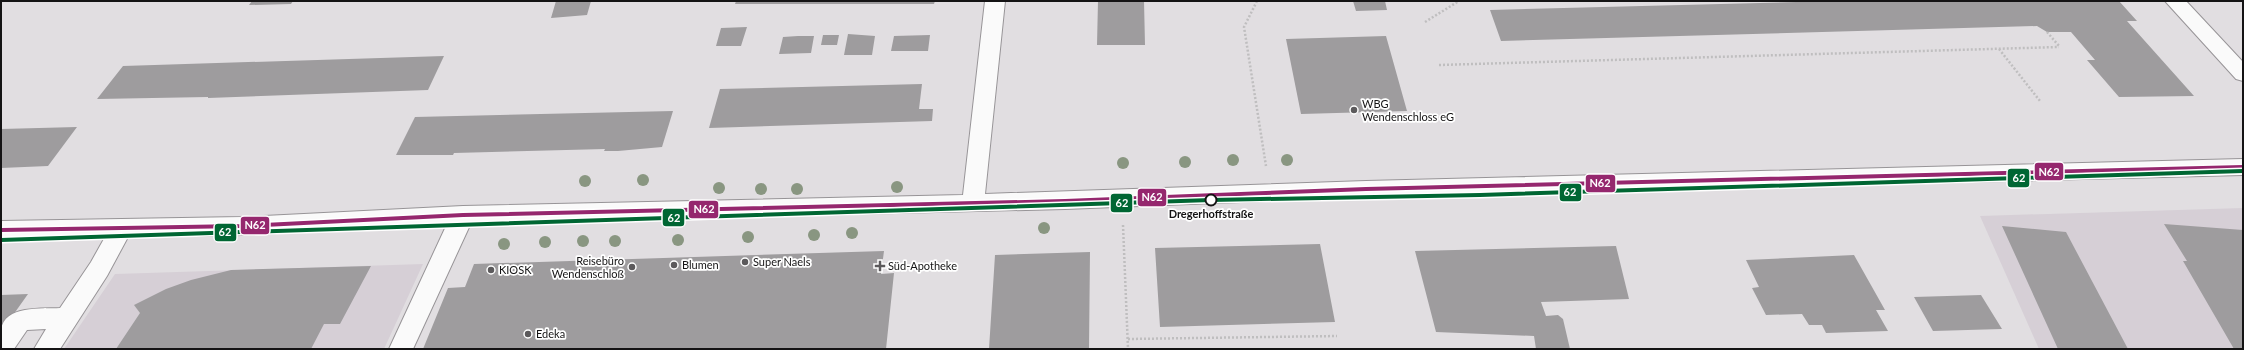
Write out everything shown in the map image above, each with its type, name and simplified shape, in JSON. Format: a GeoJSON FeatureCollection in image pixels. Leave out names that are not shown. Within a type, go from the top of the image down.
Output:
{"type":"FeatureCollection","features":[{"type":"Feature","properties":{"kind":"street"},"geometry":{"type":"LineString","coordinates":[[973,203],[995,1]]}},
{"type":"Feature","properties":{"kind":"street"},"geometry":{"type":"LineString","coordinates":[[2174,1],[2243,74]]}},
{"type":"Feature","properties":{"kind":"street"},"geometry":{"type":"LineString","coordinates":[[1,230],[242,226],[463,215],[973,203],[1372,189],[2243,166]]}},
{"type":"Feature","properties":{"kind":"street"},"geometry":{"type":"LineString","coordinates":[[401,349],[463,215]]}},
{"type":"Feature","properties":{"kind":"street"},"geometry":{"type":"LineString","coordinates":[[46,349],[99,269],[122,227]]}},
{"type":"Feature","properties":{"kind":"street"},"geometry":{"type":"LineString","coordinates":[[1,348],[20,321],[66,317]]}},
{"type":"Feature","properties":{"kind":"path"},"geometry":{"type":"LineString","coordinates":[[1257,1],[1244,27],[1267,173]]}},
{"type":"Feature","properties":{"kind":"path"},"geometry":{"type":"LineString","coordinates":[[1425,22],[1459,1]]}},
{"type":"Feature","properties":{"kind":"path"},"geometry":{"type":"LineString","coordinates":[[1439,64],[2059,47],[2047,32]]}},
{"type":"Feature","properties":{"kind":"path"},"geometry":{"type":"LineString","coordinates":[[1998,48],[2040,101]]}},
{"type":"Feature","properties":{"kind":"path"},"geometry":{"type":"LineString","coordinates":[[1122,198],[1128,349]]}},
{"type":"Feature","properties":{"kind":"path"},"geometry":{"type":"LineString","coordinates":[[1128,339],[1337,336]]}},
{"type":"Feature","properties":{"kind":"shaded area"},"geometry":{"type":"Polygon","coordinates":[[[2243,208],[2243,349],[2039,349],[1980,216],[2243,208]]]}},
{"type":"Feature","properties":{"kind":"shaded area"},"geometry":{"type":"Polygon","coordinates":[[[423,264],[384,349],[64,349],[115,274],[423,264]]]}},
{"type":"Feature","properties":{"kind":"building"},"geometry":{"type":"Polygon","coordinates":[[[252,1],[293,1],[291,4],[249,5],[252,1]]]}},
{"type":"Feature","properties":{"kind":"building"},"geometry":{"type":"Polygon","coordinates":[[[556,1],[591,1],[587,15],[551,18],[556,1]]]}},
{"type":"Feature","properties":{"kind":"building"},"geometry":{"type":"Polygon","coordinates":[[[736,1],[935,1],[934,4],[735,4],[736,1]]]}},
{"type":"Feature","properties":{"kind":"building"},"geometry":{"type":"Polygon","coordinates":[[[1098,1],[1144,1],[1145,45],[1097,45],[1098,1]]]}},
{"type":"Feature","properties":{"kind":"building"},"geometry":{"type":"Polygon","coordinates":[[[1353,1],[1385,1],[1387,10],[1356,11],[1353,1]]]}},
{"type":"Feature","properties":{"kind":"building"},"geometry":{"type":"Polygon","coordinates":[[[1833,1],[2119,1],[2137,21],[2127,21],[2194,96],[2119,97],[2087,60],[2095,60],[2071,32],[2047,32],[2037,26],[1501,41],[1490,10],[1833,1]]]}},
{"type":"Feature","properties":{"kind":"building"},"geometry":{"type":"Polygon","coordinates":[[[747,27],[741,46],[716,46],[721,28],[747,27]]]}},
{"type":"Feature","properties":{"kind":"building"},"geometry":{"type":"Polygon","coordinates":[[[848,34],[875,36],[872,55],[844,55],[848,34]]]}},
{"type":"Feature","properties":{"kind":"building"},"geometry":{"type":"Polygon","coordinates":[[[823,35],[839,35],[837,45],[821,45],[823,35]]]}},
{"type":"Feature","properties":{"kind":"building"},"geometry":{"type":"Polygon","coordinates":[[[930,35],[928,51],[891,51],[894,36],[930,35]]]}},
{"type":"Feature","properties":{"kind":"building"},"geometry":{"type":"Polygon","coordinates":[[[814,36],[811,53],[779,54],[783,37],[814,36]]]}},
{"type":"Feature","properties":{"kind":"building"},"geometry":{"type":"Polygon","coordinates":[[[1386,36],[1407,111],[1301,114],[1286,39],[1386,36]]]}},
{"type":"Feature","properties":{"kind":"building"},"geometry":{"type":"Polygon","coordinates":[[[444,56],[428,90],[208,98],[97,99],[123,66],[444,56]]]}},
{"type":"Feature","properties":{"kind":"building"},"geometry":{"type":"Polygon","coordinates":[[[922,84],[919,109],[933,109],[932,121],[709,128],[720,89],[922,84]]]}},
{"type":"Feature","properties":{"kind":"building"},"geometry":{"type":"Polygon","coordinates":[[[673,111],[662,147],[618,151],[604,151],[605,149],[454,153],[453,155],[396,155],[415,117],[673,111]]]}},
{"type":"Feature","properties":{"kind":"building"},"geometry":{"type":"Polygon","coordinates":[[[77,127],[48,166],[1,168],[1,129],[77,127]]]}},
{"type":"Feature","properties":{"kind":"building"},"geometry":{"type":"Polygon","coordinates":[[[2164,224],[2243,230],[2243,349],[2234,349],[2183,261],[2187,261],[2164,224]]]}},
{"type":"Feature","properties":{"kind":"building"},"geometry":{"type":"Polygon","coordinates":[[[2002,226],[2066,232],[2128,349],[2058,349],[2002,226]]]}},
{"type":"Feature","properties":{"kind":"building"},"geometry":{"type":"Polygon","coordinates":[[[1320,244],[1335,322],[1160,327],[1155,248],[1320,244]]]}},
{"type":"Feature","properties":{"kind":"building"},"geometry":{"type":"Polygon","coordinates":[[[1616,246],[1629,299],[1541,302],[1546,316],[1558,315],[1563,319],[1570,349],[1536,349],[1534,336],[1436,332],[1415,251],[1616,246]]]}},
{"type":"Feature","properties":{"kind":"building"},"geometry":{"type":"Polygon","coordinates":[[[884,251],[881,274],[894,273],[886,349],[423,349],[448,288],[465,287],[474,264],[884,251]]]}},
{"type":"Feature","properties":{"kind":"building"},"geometry":{"type":"Polygon","coordinates":[[[1090,252],[1089,349],[989,349],[995,255],[1090,252]]]}},
{"type":"Feature","properties":{"kind":"building"},"geometry":{"type":"Polygon","coordinates":[[[1854,255],[1885,310],[1876,310],[1888,331],[1826,333],[1822,325],[1809,325],[1802,314],[1766,315],[1752,288],[1759,287],[1746,260],[1854,255]]]}},
{"type":"Feature","properties":{"kind":"building"},"geometry":{"type":"Polygon","coordinates":[[[371,266],[340,324],[324,324],[311,349],[116,349],[140,313],[134,305],[166,289],[191,280],[231,270],[371,266]]]}},
{"type":"Feature","properties":{"kind":"building"},"geometry":{"type":"Polygon","coordinates":[[[28,294],[1,332],[1,295],[28,294]]]}},
{"type":"Feature","properties":{"kind":"building"},"geometry":{"type":"Polygon","coordinates":[[[1981,295],[2002,329],[1933,331],[1914,297],[1981,295]]]}},
{"type":"Feature","properties":{"kind":"transit line","name":"N62"},"geometry":{"type":"LineString","coordinates":[[1,230],[242,226],[463,215],[1065,201],[1366,189],[2243,167]]}},
{"type":"Feature","properties":{"kind":"transit line","name":"62"},"geometry":{"type":"LineString","coordinates":[[1,240],[1211,200],[1480,195],[2243,171]]}},
{"type":"Feature","properties":{"kind":"place","name":"WBG Wendenschloss eG"},"geometry":{"type":"Point","coordinates":[1354,110]}},
{"type":"Feature","properties":{"kind":"place","name":"Dregerhoffstraße"},"geometry":{"type":"Point","coordinates":[1211,200]}},
{"type":"Feature","properties":{"kind":"place","name":"Super Naels"},"geometry":{"type":"Point","coordinates":[745,262]}},
{"type":"Feature","properties":{"kind":"place","name":"Blumen"},"geometry":{"type":"Point","coordinates":[674,265]}},
{"type":"Feature","properties":{"kind":"place","name":"Süd-Apotheke"},"geometry":{"type":"Point","coordinates":[880,266]}},
{"type":"Feature","properties":{"kind":"place","name":"Reisebüro Wendenschloß"},"geometry":{"type":"Point","coordinates":[632,267]}},
{"type":"Feature","properties":{"kind":"place","name":"KIOSK"},"geometry":{"type":"Point","coordinates":[491,270]}},
{"type":"Feature","properties":{"kind":"place","name":"Edeka"},"geometry":{"type":"Point","coordinates":[528,334]}}]}
